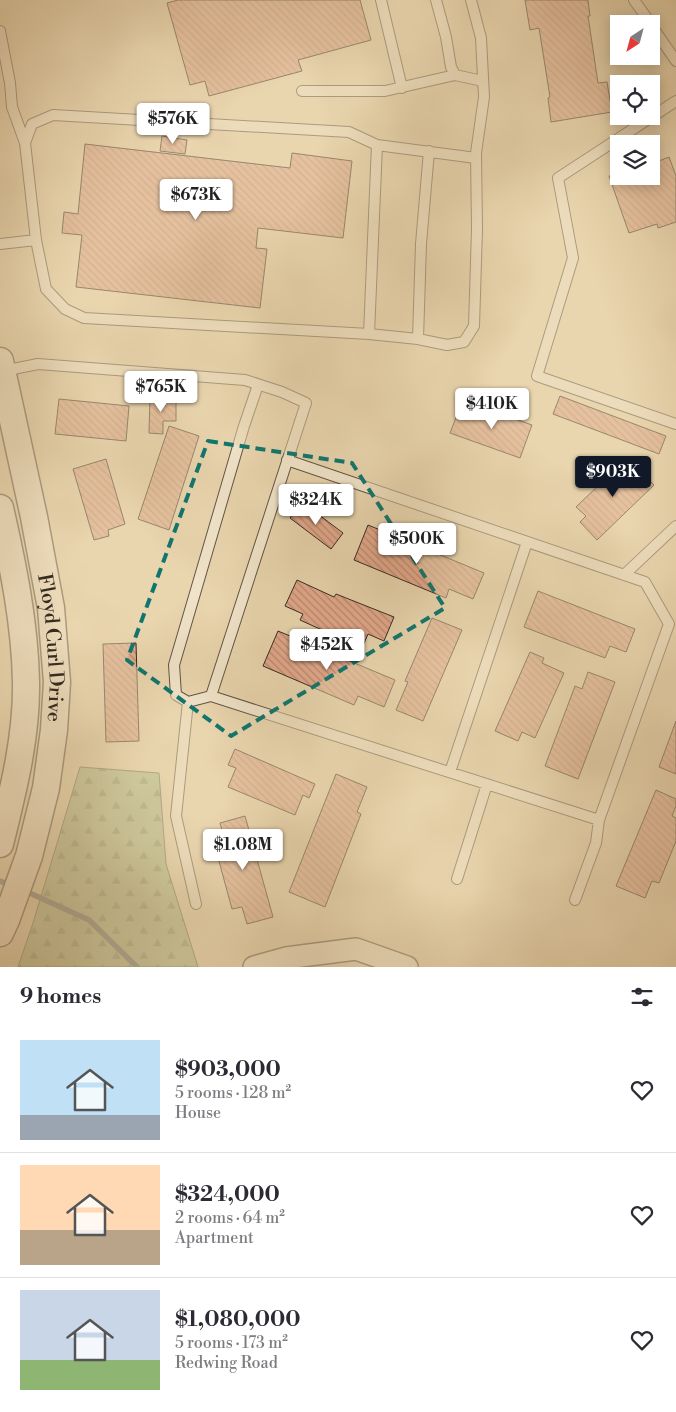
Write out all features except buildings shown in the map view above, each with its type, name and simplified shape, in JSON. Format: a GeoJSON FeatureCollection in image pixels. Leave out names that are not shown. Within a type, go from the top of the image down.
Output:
{"type":"FeatureCollection","features":[{"type":"Feature","properties":{"kind":"street","name":"Floyd Curl Drive"},"geometry":{"type":"LineString","coordinates":[[1,366],[34,517],[51,608],[57,682],[54,730],[46,788],[29,856],[3,926]]}},
{"type":"Feature","properties":{"kind":"street","name":"Floyd Curl Drive"},"geometry":{"type":"LineString","coordinates":[[0,508],[21,612],[26,682],[23,727],[15,782],[0,844]]}},
{"type":"Feature","properties":{"kind":"street"},"geometry":{"type":"LineString","coordinates":[[254,967],[286,958],[356,950],[407,967]]}},
{"type":"Feature","properties":{"kind":"lane"},"geometry":{"type":"LineString","coordinates":[[382,0],[402,88]]}},
{"type":"Feature","properties":{"kind":"lane"},"geometry":{"type":"LineString","coordinates":[[436,0],[446,36],[451,67],[455,74]]}},
{"type":"Feature","properties":{"kind":"lane"},"geometry":{"type":"LineString","coordinates":[[0,32],[10,83],[12,107],[24,143],[36,240],[46,289],[64,309],[84,318],[368,334],[418,339],[447,345],[464,342],[474,326],[477,229],[476,158],[484,97],[481,38],[471,0]]}},
{"type":"Feature","properties":{"kind":"lane"},"geometry":{"type":"LineString","coordinates":[[634,0],[645,15]]}},
{"type":"Feature","properties":{"kind":"lane"},"geometry":{"type":"LineString","coordinates":[[660,37],[676,61]]}},
{"type":"Feature","properties":{"kind":"lane"},"geometry":{"type":"LineString","coordinates":[[302,91],[365,92],[402,88],[455,74],[483,81]]}},
{"type":"Feature","properties":{"kind":"lane"},"geometry":{"type":"LineString","coordinates":[[676,100],[558,178],[573,258],[537,376],[676,424]]}},
{"type":"Feature","properties":{"kind":"lane"},"geometry":{"type":"LineString","coordinates":[[24,143],[32,124],[53,115],[349,132],[378,144],[476,158]]}},
{"type":"Feature","properties":{"kind":"lane"},"geometry":{"type":"LineString","coordinates":[[368,334],[378,144]]}},
{"type":"Feature","properties":{"kind":"lane"},"geometry":{"type":"LineString","coordinates":[[418,339],[421,244],[429,151]]}},
{"type":"Feature","properties":{"kind":"lane"},"geometry":{"type":"LineString","coordinates":[[0,244],[36,240]]}},
{"type":"Feature","properties":{"kind":"lane"},"geometry":{"type":"LineString","coordinates":[[1,366],[38,364],[245,380],[282,392],[306,403],[211,696]]}},
{"type":"Feature","properties":{"kind":"lane"},"geometry":{"type":"LineString","coordinates":[[258,385],[244,426],[174,665],[176,695],[188,702],[211,696],[599,820]]}},
{"type":"Feature","properties":{"kind":"lane"},"geometry":{"type":"LineString","coordinates":[[287,460],[645,582],[668,624],[599,820],[596,843],[575,900]]}},
{"type":"Feature","properties":{"kind":"lane"},"geometry":{"type":"LineString","coordinates":[[624,574],[676,526]]}},
{"type":"Feature","properties":{"kind":"lane"},"geometry":{"type":"LineString","coordinates":[[450,772],[527,542]]}},
{"type":"Feature","properties":{"kind":"lane"},"geometry":{"type":"LineString","coordinates":[[188,702],[176,816],[196,904]]}},
{"type":"Feature","properties":{"kind":"lane"},"geometry":{"type":"LineString","coordinates":[[457,879],[487,784]]}},
{"type":"Feature","properties":{"kind":"highlighted area"},"geometry":{"type":"Polygon","coordinates":[[[208,441],[352,463],[445,608],[231,736],[127,660],[208,441]]]}},
{"type":"Feature","properties":{"kind":"green space"},"geometry":{"type":"Polygon","coordinates":[[[80,767],[159,773],[166,864],[198,967],[18,967],[80,767]]]}},
{"type":"Feature","properties":{"kind":"waterway"},"geometry":{"type":"LineString","coordinates":[[0,881],[12,886]]}},
{"type":"Feature","properties":{"kind":"waterway"},"geometry":{"type":"LineString","coordinates":[[23,890],[89,920],[137,967]]}}]}
